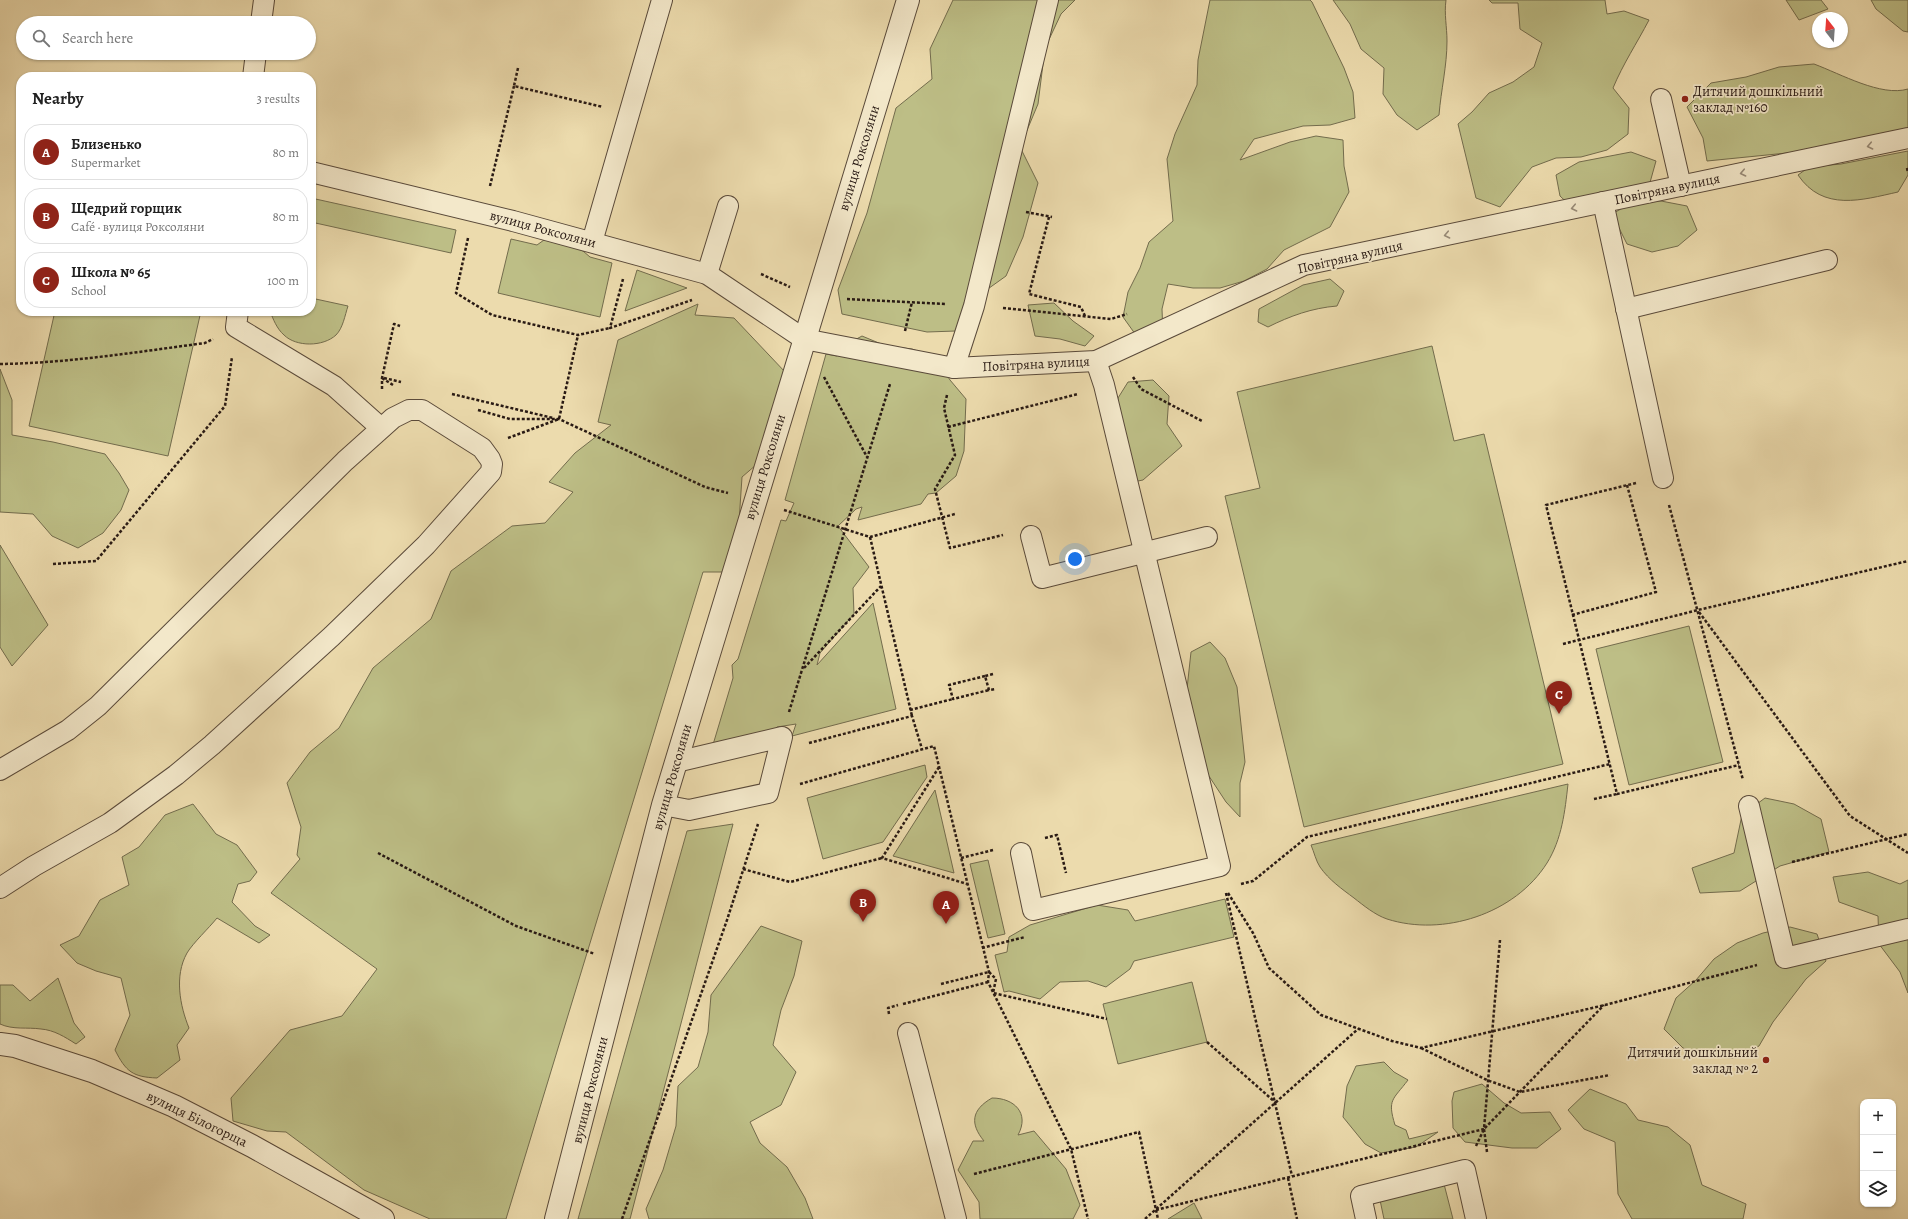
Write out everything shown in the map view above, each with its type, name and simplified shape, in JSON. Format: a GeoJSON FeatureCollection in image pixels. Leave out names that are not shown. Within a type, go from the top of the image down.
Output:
{"type":"FeatureCollection","features":[{"type":"Feature","properties":{"kind":"street","name":"вулиця Роксоляни"},"geometry":{"type":"LineString","coordinates":[[556,1219],[663,805],[908,0]]}},
{"type":"Feature","properties":{"kind":"street","name":"вулиця Білогорща"},"geometry":{"type":"LineString","coordinates":[[0,1044],[15,1046],[92,1071],[174,1106],[252,1146],[370,1216]]}},
{"type":"Feature","properties":{"kind":"lane"},"geometry":{"type":"LineString","coordinates":[[262,16],[264,0]]}},
{"type":"Feature","properties":{"kind":"lane"},"geometry":{"type":"LineString","coordinates":[[592,242],[662,0]]}},
{"type":"Feature","properties":{"kind":"lane"},"geometry":{"type":"LineString","coordinates":[[954,368],[974,306],[1048,0]]}},
{"type":"Feature","properties":{"kind":"lane"},"geometry":{"type":"LineString","coordinates":[[253,72],[255,60]]}},
{"type":"Feature","properties":{"kind":"lane"},"geometry":{"type":"LineString","coordinates":[[1661,99],[1681,186]]}},
{"type":"Feature","properties":{"kind":"lane","name":"Повітряна вулиця"},"geometry":{"type":"LineString","coordinates":[[804,339],[954,368],[1096,361],[1304,265],[1908,138]]}},
{"type":"Feature","properties":{"kind":"lane","name":"вулиця Роксоляни"},"geometry":{"type":"LineString","coordinates":[[316,173],[592,242],[707,274],[804,339]]}},
{"type":"Feature","properties":{"kind":"lane"},"geometry":{"type":"LineString","coordinates":[[1603,202],[1663,478]]}},
{"type":"Feature","properties":{"kind":"lane"},"geometry":{"type":"LineString","coordinates":[[707,274],[728,206]]}},
{"type":"Feature","properties":{"kind":"lane"},"geometry":{"type":"LineString","coordinates":[[1626,309],[1827,260]]}},
{"type":"Feature","properties":{"kind":"lane"},"geometry":{"type":"LineString","coordinates":[[237,319],[334,386],[381,428]]}},
{"type":"Feature","properties":{"kind":"lane"},"geometry":{"type":"LineString","coordinates":[[1021,853],[1033,910],[1220,866],[1104,385],[1096,361]]}},
{"type":"Feature","properties":{"kind":"lane"},"geometry":{"type":"LineString","coordinates":[[0,770],[68,730],[98,706],[334,472],[393,418],[409,410],[422,410],[482,448],[490,459],[492,464],[491,472],[426,546],[267,697],[212,745],[142,801],[110,823],[34,866],[0,888]]}},
{"type":"Feature","properties":{"kind":"lane"},"geometry":{"type":"LineString","coordinates":[[1031,536],[1042,578],[1207,537]]}},
{"type":"Feature","properties":{"kind":"lane"},"geometry":{"type":"LineString","coordinates":[[663,805],[689,810],[768,793],[780,744],[676,762]]}},
{"type":"Feature","properties":{"kind":"lane"},"geometry":{"type":"LineString","coordinates":[[1749,806],[1785,958],[1908,929]]}},
{"type":"Feature","properties":{"kind":"lane"},"geometry":{"type":"LineString","coordinates":[[908,1033],[956,1219]]}},
{"type":"Feature","properties":{"kind":"lane"},"geometry":{"type":"LineString","coordinates":[[1366,1219],[1361,1196],[1465,1170],[1476,1219]]}},
{"type":"Feature","properties":{"kind":"path"},"geometry":{"type":"LineString","coordinates":[[518,68],[456,293],[492,315],[578,335],[610,328],[728,287]]}},
{"type":"Feature","properties":{"kind":"path"},"geometry":{"type":"LineString","coordinates":[[514,86],[605,108]]}},
{"type":"Feature","properties":{"kind":"path"},"geometry":{"type":"LineString","coordinates":[[1052,217],[1049,217],[1029,294],[1081,308],[1085,316]]}},
{"type":"Feature","properties":{"kind":"path"},"geometry":{"type":"LineString","coordinates":[[610,328],[630,252]]}},
{"type":"Feature","properties":{"kind":"path"},"geometry":{"type":"LineString","coordinates":[[839,298],[1033,311]]}},
{"type":"Feature","properties":{"kind":"path"},"geometry":{"type":"LineString","coordinates":[[904,332],[912,302]]}},
{"type":"Feature","properties":{"kind":"path"},"geometry":{"type":"LineString","coordinates":[[0,364],[119,355],[205,344],[237,319]]}},
{"type":"Feature","properties":{"kind":"path"},"geometry":{"type":"LineString","coordinates":[[53,564],[96,561],[225,406],[237,319]]}},
{"type":"Feature","properties":{"kind":"path"},"geometry":{"type":"LineString","coordinates":[[382,378],[394,324],[400,326]]}},
{"type":"Feature","properties":{"kind":"path"},"geometry":{"type":"LineString","coordinates":[[559,419],[578,335]]}},
{"type":"Feature","properties":{"kind":"path"},"geometry":{"type":"LineString","coordinates":[[804,339],[867,457]]}},
{"type":"Feature","properties":{"kind":"path"},"geometry":{"type":"LineString","coordinates":[[954,368],[944,408],[955,455],[935,489],[950,548],[1030,529],[1031,536]]}},
{"type":"Feature","properties":{"kind":"path"},"geometry":{"type":"LineString","coordinates":[[1130,373],[1141,389],[1202,421]]}},
{"type":"Feature","properties":{"kind":"path"},"geometry":{"type":"LineString","coordinates":[[382,378],[405,383]]}},
{"type":"Feature","properties":{"kind":"path"},"geometry":{"type":"LineString","coordinates":[[382,378],[399,389]]}},
{"type":"Feature","properties":{"kind":"path"},"geometry":{"type":"LineString","coordinates":[[890,382],[780,744],[912,716]]}},
{"type":"Feature","properties":{"kind":"path"},"geometry":{"type":"LineString","coordinates":[[948,427],[1080,393]]}},
{"type":"Feature","properties":{"kind":"path"},"geometry":{"type":"LineString","coordinates":[[451,394],[559,419],[705,487],[735,495]]}},
{"type":"Feature","properties":{"kind":"path"},"geometry":{"type":"LineString","coordinates":[[473,409],[510,419],[559,419]]}},
{"type":"Feature","properties":{"kind":"path"},"geometry":{"type":"LineString","coordinates":[[482,448],[559,419]]}},
{"type":"Feature","properties":{"kind":"path"},"geometry":{"type":"LineString","coordinates":[[1572,615],[1656,592],[1627,485]]}},
{"type":"Feature","properties":{"kind":"path"},"geometry":{"type":"LineString","coordinates":[[1608,490],[1546,505],[1617,794]]}},
{"type":"Feature","properties":{"kind":"path"},"geometry":{"type":"LineString","coordinates":[[1670,506],[1749,806]]}},
{"type":"Feature","properties":{"kind":"path"},"geometry":{"type":"LineString","coordinates":[[781,508],[870,536],[956,514]]}},
{"type":"Feature","properties":{"kind":"path"},"geometry":{"type":"LineString","coordinates":[[870,536],[910,710],[922,749]]}},
{"type":"Feature","properties":{"kind":"path"},"geometry":{"type":"LineString","coordinates":[[1563,644],[1698,610],[1908,561]]}},
{"type":"Feature","properties":{"kind":"path"},"geometry":{"type":"LineString","coordinates":[[802,670],[881,585]]}},
{"type":"Feature","properties":{"kind":"path"},"geometry":{"type":"LineString","coordinates":[[1698,610],[1850,816],[1908,853]]}},
{"type":"Feature","properties":{"kind":"path"},"geometry":{"type":"LineString","coordinates":[[952,699],[949,685],[993,674]]}},
{"type":"Feature","properties":{"kind":"path"},"geometry":{"type":"LineString","coordinates":[[985,676],[989,690]]}},
{"type":"Feature","properties":{"kind":"path"},"geometry":{"type":"LineString","coordinates":[[910,710],[996,689]]}},
{"type":"Feature","properties":{"kind":"path"},"geometry":{"type":"LineString","coordinates":[[622,1219],[727,920],[768,793],[934,746],[989,972],[988,982],[1071,1149],[1088,1219]]}},
{"type":"Feature","properties":{"kind":"path"},"geometry":{"type":"LineString","coordinates":[[1253,881],[1307,837],[1610,764]]}},
{"type":"Feature","properties":{"kind":"path"},"geometry":{"type":"LineString","coordinates":[[1594,799],[1739,765]]}},
{"type":"Feature","properties":{"kind":"path"},"geometry":{"type":"LineString","coordinates":[[882,858],[939,767]]}},
{"type":"Feature","properties":{"kind":"path"},"geometry":{"type":"LineString","coordinates":[[1764,869],[1908,834]]}},
{"type":"Feature","properties":{"kind":"path"},"geometry":{"type":"LineString","coordinates":[[1042,839],[1057,835],[1068,880]]}},
{"type":"Feature","properties":{"kind":"path"},"geometry":{"type":"LineString","coordinates":[[961,858],[997,849]]}},
{"type":"Feature","properties":{"kind":"path"},"geometry":{"type":"LineString","coordinates":[[378,853],[516,926],[602,956]]}},
{"type":"Feature","properties":{"kind":"path"},"geometry":{"type":"LineString","coordinates":[[743,869],[790,882],[882,858],[967,884]]}},
{"type":"Feature","properties":{"kind":"path"},"geometry":{"type":"LineString","coordinates":[[1292,1176],[1225,889],[1253,933],[1269,968],[1320,1016],[1392,1041],[1421,1048],[1487,1080],[1520,1092],[1610,1076]]}},
{"type":"Feature","properties":{"kind":"path"},"geometry":{"type":"LineString","coordinates":[[1484,1129],[1491,1031],[1500,940]]}},
{"type":"Feature","properties":{"kind":"path"},"geometry":{"type":"LineString","coordinates":[[1421,1048],[1605,1004],[1785,958]]}},
{"type":"Feature","properties":{"kind":"path"},"geometry":{"type":"LineString","coordinates":[[941,984],[989,972]]}},
{"type":"Feature","properties":{"kind":"path"},"geometry":{"type":"LineString","coordinates":[[989,972],[996,979],[993,993]]}},
{"type":"Feature","properties":{"kind":"path"},"geometry":{"type":"LineString","coordinates":[[908,1033],[901,1004],[988,982]]}},
{"type":"Feature","properties":{"kind":"path"},"geometry":{"type":"LineString","coordinates":[[993,993],[1107,1019]]}},
{"type":"Feature","properties":{"kind":"path"},"geometry":{"type":"LineString","coordinates":[[1465,1170],[1484,1129],[1605,1004]]}},
{"type":"Feature","properties":{"kind":"path"},"geometry":{"type":"LineString","coordinates":[[1145,1219],[1358,1029]]}},
{"type":"Feature","properties":{"kind":"path"},"geometry":{"type":"LineString","coordinates":[[1207,1042],[1276,1103]]}},
{"type":"Feature","properties":{"kind":"path"},"geometry":{"type":"LineString","coordinates":[[1156,1210],[1484,1129]]}},
{"type":"Feature","properties":{"kind":"path"},"geometry":{"type":"LineString","coordinates":[[947,1180],[1139,1132],[1158,1219]]}},
{"type":"Feature","properties":{"kind":"path"},"geometry":{"type":"LineString","coordinates":[[1288,1178],[1297,1219]]}},
{"type":"Feature","properties":{"kind":"green space"},"geometry":{"type":"Polygon","coordinates":[[[953,0],[1075,0],[1061,14],[1045,48],[1038,104],[1020,147],[1038,183],[1023,237],[1006,276],[978,296],[956,331],[927,332],[842,314],[838,290],[867,213],[896,108],[932,79],[930,49],[953,0]]]}},
{"type":"Feature","properties":{"kind":"green space"},"geometry":{"type":"Polygon","coordinates":[[[1210,0],[1310,0],[1312,2],[1344,68],[1353,92],[1355,118],[1330,125],[1303,126],[1254,139],[1240,160],[1290,142],[1316,136],[1343,140],[1344,166],[1349,192],[1330,227],[1284,250],[1267,269],[1244,281],[1220,288],[1193,288],[1168,284],[1162,309],[1163,335],[1138,338],[1123,317],[1128,292],[1140,268],[1149,242],[1173,221],[1167,159],[1175,134],[1197,85],[1198,60],[1210,0]]]}},
{"type":"Feature","properties":{"kind":"green space"},"geometry":{"type":"Polygon","coordinates":[[[1333,0],[1446,0],[1447,50],[1439,115],[1417,130],[1397,115],[1383,94],[1384,68],[1361,49],[1350,24],[1333,0]]]}},
{"type":"Feature","properties":{"kind":"green space"},"geometry":{"type":"Polygon","coordinates":[[[1489,0],[1605,0],[1607,14],[1624,11],[1649,20],[1613,88],[1629,108],[1628,134],[1607,150],[1581,157],[1556,158],[1532,167],[1500,207],[1476,198],[1458,124],[1472,112],[1489,93],[1513,82],[1534,67],[1542,43],[1520,29],[1518,3],[1492,3],[1489,0]]]}},
{"type":"Feature","properties":{"kind":"green space"},"geometry":{"type":"Polygon","coordinates":[[[1786,0],[1821,0],[1828,9],[1820,12],[1812,12],[1812,15],[1799,20],[1786,0]]]}},
{"type":"Feature","properties":{"kind":"green space"},"geometry":{"type":"Polygon","coordinates":[[[1871,0],[1908,0],[1908,32],[1903,31],[1876,9],[1871,0]]]}},
{"type":"Feature","properties":{"kind":"green space"},"geometry":{"type":"Polygon","coordinates":[[[1814,64],[1874,87],[1897,91],[1908,89],[1908,131],[1807,151],[1707,161],[1703,138],[1687,107],[1711,83],[1746,77],[1779,67],[1814,64]]]}},
{"type":"Feature","properties":{"kind":"green space"},"geometry":{"type":"Polygon","coordinates":[[[1908,151],[1908,175],[1898,192],[1871,198],[1857,200],[1831,199],[1808,187],[1798,175],[1809,167],[1841,164],[1908,151]]]}},
{"type":"Feature","properties":{"kind":"green space"},"geometry":{"type":"Polygon","coordinates":[[[1631,152],[1656,161],[1649,186],[1579,214],[1560,196],[1556,175],[1579,162],[1631,152]]]}},
{"type":"Feature","properties":{"kind":"green space"},"geometry":{"type":"Polygon","coordinates":[[[316,199],[456,230],[451,253],[316,223],[316,199]]]}},
{"type":"Feature","properties":{"kind":"green space"},"geometry":{"type":"Polygon","coordinates":[[[1635,201],[1661,201],[1687,206],[1697,230],[1678,246],[1652,252],[1627,244],[1612,214],[1635,201]]]}},
{"type":"Feature","properties":{"kind":"green space"},"geometry":{"type":"Polygon","coordinates":[[[511,239],[537,245],[544,240],[566,243],[583,251],[590,257],[612,263],[600,317],[498,293],[511,239]]]}},
{"type":"Feature","properties":{"kind":"green space"},"geometry":{"type":"Polygon","coordinates":[[[637,270],[687,288],[625,311],[637,270]]]}},
{"type":"Feature","properties":{"kind":"green space"},"geometry":{"type":"Polygon","coordinates":[[[1330,279],[1344,291],[1337,306],[1301,313],[1268,327],[1258,322],[1259,309],[1303,285],[1330,279]]]}},
{"type":"Feature","properties":{"kind":"green space"},"geometry":{"type":"Polygon","coordinates":[[[316,299],[348,306],[344,321],[336,335],[324,342],[310,344],[295,342],[282,333],[272,316],[316,316],[316,299]]]}},
{"type":"Feature","properties":{"kind":"green space"},"geometry":{"type":"Polygon","coordinates":[[[1054,303],[1073,321],[1094,336],[1085,346],[1060,339],[1035,336],[1028,305],[1054,303]]]}},
{"type":"Feature","properties":{"kind":"green space"},"geometry":{"type":"Polygon","coordinates":[[[698,304],[695,315],[734,318],[786,373],[778,446],[742,477],[738,537],[723,572],[703,572],[506,1219],[430,1219],[364,1190],[286,1132],[267,1131],[233,1121],[231,1098],[290,1030],[342,1016],[377,969],[271,893],[300,859],[297,855],[301,827],[287,783],[310,752],[339,728],[373,668],[431,619],[451,571],[512,526],[545,523],[573,492],[549,482],[575,453],[611,425],[598,422],[618,340],[698,304]]]}},
{"type":"Feature","properties":{"kind":"green space"},"geometry":{"type":"Polygon","coordinates":[[[54,316],[200,316],[168,456],[29,426],[54,316]]]}},
{"type":"Feature","properties":{"kind":"green space"},"geometry":{"type":"Polygon","coordinates":[[[862,336],[886,346],[912,349],[936,358],[950,380],[966,399],[964,451],[956,476],[936,493],[928,494],[921,504],[858,520],[862,507],[856,509],[838,526],[869,567],[853,588],[854,614],[820,653],[817,665],[873,603],[896,709],[792,736],[796,724],[777,727],[775,734],[712,748],[733,678],[732,665],[738,659],[781,520],[786,521],[794,503],[785,500],[826,354],[837,356],[840,348],[862,336]]]}},
{"type":"Feature","properties":{"kind":"green space"},"geometry":{"type":"Polygon","coordinates":[[[1432,346],[1454,441],[1484,434],[1563,764],[1304,827],[1225,496],[1260,488],[1237,392],[1432,346]]]}},
{"type":"Feature","properties":{"kind":"green space"},"geometry":{"type":"Polygon","coordinates":[[[0,369],[12,400],[12,435],[53,442],[105,454],[129,490],[121,510],[103,533],[78,548],[52,536],[33,514],[0,512],[0,369]]]}},
{"type":"Feature","properties":{"kind":"green space"},"geometry":{"type":"Polygon","coordinates":[[[1153,380],[1169,396],[1167,424],[1182,446],[1143,480],[1133,482],[1117,414],[1118,398],[1128,382],[1153,380]]]}},
{"type":"Feature","properties":{"kind":"green space"},"geometry":{"type":"Polygon","coordinates":[[[0,545],[48,625],[12,666],[0,647],[0,545]]]}},
{"type":"Feature","properties":{"kind":"green space"},"geometry":{"type":"Polygon","coordinates":[[[1689,626],[1723,762],[1629,785],[1596,649],[1689,626]]]}},
{"type":"Feature","properties":{"kind":"green space"},"geometry":{"type":"Polygon","coordinates":[[[1210,642],[1225,658],[1237,687],[1245,762],[1240,783],[1240,817],[1226,802],[1203,767],[1186,698],[1191,652],[1210,642]]]}},
{"type":"Feature","properties":{"kind":"green space"},"geometry":{"type":"Polygon","coordinates":[[[925,765],[927,777],[883,842],[823,859],[807,798],[925,765]]]}},
{"type":"Feature","properties":{"kind":"green space"},"geometry":{"type":"Polygon","coordinates":[[[1568,784],[1564,815],[1556,844],[1547,863],[1533,881],[1516,896],[1497,908],[1476,917],[1454,923],[1431,925],[1409,924],[1387,919],[1378,915],[1365,907],[1327,876],[1319,865],[1311,845],[1568,784]]]}},
{"type":"Feature","properties":{"kind":"green space"},"geometry":{"type":"Polygon","coordinates":[[[935,790],[954,873],[893,856],[935,790]]]}},
{"type":"Feature","properties":{"kind":"green space"},"geometry":{"type":"Polygon","coordinates":[[[1765,798],[1794,804],[1821,819],[1829,852],[1780,866],[1740,891],[1700,893],[1692,868],[1734,853],[1742,815],[1765,798]]]}},
{"type":"Feature","properties":{"kind":"green space"},"geometry":{"type":"Polygon","coordinates":[[[193,804],[216,834],[237,845],[257,872],[250,881],[238,884],[232,902],[255,926],[270,935],[259,943],[217,918],[190,949],[183,962],[180,991],[183,1010],[189,1028],[177,1045],[180,1060],[157,1078],[136,1075],[123,1064],[115,1050],[130,1015],[121,978],[96,971],[77,963],[60,945],[79,936],[100,900],[129,885],[122,857],[139,847],[165,815],[193,804]]]}},
{"type":"Feature","properties":{"kind":"green space"},"geometry":{"type":"Polygon","coordinates":[[[733,824],[630,1219],[578,1219],[687,831],[733,824]]]}},
{"type":"Feature","properties":{"kind":"green space"},"geometry":{"type":"Polygon","coordinates":[[[988,860],[1005,934],[988,938],[970,864],[988,860]]]}},
{"type":"Feature","properties":{"kind":"green space"},"geometry":{"type":"Polygon","coordinates":[[[1868,872],[1900,884],[1908,880],[1908,993],[1900,972],[1879,944],[1878,916],[1839,902],[1833,877],[1868,872]]]}},
{"type":"Feature","properties":{"kind":"green space"},"geometry":{"type":"Polygon","coordinates":[[[1225,899],[1234,937],[1134,961],[1130,969],[1106,987],[1088,981],[1060,982],[1040,999],[1009,991],[1004,992],[995,955],[1007,952],[1009,937],[1030,925],[1097,905],[1128,910],[1135,921],[1225,899]]]}},
{"type":"Feature","properties":{"kind":"green space"},"geometry":{"type":"Polygon","coordinates":[[[761,926],[802,941],[794,976],[781,1010],[773,1045],[796,1072],[781,1105],[750,1122],[760,1143],[787,1167],[805,1198],[813,1219],[649,1219],[646,1209],[663,1170],[676,1126],[678,1086],[698,1067],[708,1032],[711,995],[761,926]]]}},
{"type":"Feature","properties":{"kind":"green space"},"geometry":{"type":"Polygon","coordinates":[[[1790,927],[1817,934],[1826,961],[1806,979],[1773,1022],[1759,1046],[1735,1058],[1708,1057],[1683,1048],[1664,1029],[1676,998],[1696,980],[1714,959],[1737,943],[1763,933],[1790,927]]]}},
{"type":"Feature","properties":{"kind":"green space"},"geometry":{"type":"Polygon","coordinates":[[[58,978],[74,1023],[85,1037],[76,1044],[55,1032],[36,1028],[10,1027],[0,1024],[0,985],[13,985],[30,1001],[58,978]]]}},
{"type":"Feature","properties":{"kind":"green space"},"geometry":{"type":"Polygon","coordinates":[[[1192,982],[1207,1042],[1118,1064],[1103,1004],[1192,982]]]}},
{"type":"Feature","properties":{"kind":"green space"},"geometry":{"type":"Polygon","coordinates":[[[1384,1062],[1394,1072],[1408,1080],[1393,1100],[1392,1110],[1395,1125],[1406,1130],[1409,1139],[1438,1132],[1416,1147],[1381,1153],[1365,1144],[1343,1117],[1347,1086],[1356,1066],[1384,1062]]]}},
{"type":"Feature","properties":{"kind":"green space"},"geometry":{"type":"Polygon","coordinates":[[[1482,1084],[1504,1103],[1521,1113],[1550,1112],[1561,1129],[1537,1148],[1512,1148],[1465,1142],[1453,1128],[1452,1101],[1454,1092],[1482,1084]]]}},
{"type":"Feature","properties":{"kind":"green space"},"geometry":{"type":"Polygon","coordinates":[[[1590,1089],[1626,1104],[1638,1120],[1668,1127],[1690,1145],[1702,1185],[1746,1204],[1743,1219],[1632,1219],[1618,1194],[1615,1142],[1584,1129],[1568,1110],[1590,1089]]]}},
{"type":"Feature","properties":{"kind":"green space"},"geometry":{"type":"Polygon","coordinates":[[[992,1098],[1007,1101],[1018,1108],[1022,1120],[1018,1135],[1034,1131],[1066,1169],[1080,1205],[1073,1219],[980,1219],[979,1202],[958,1170],[973,1141],[984,1141],[976,1129],[975,1118],[980,1107],[992,1098]]]}},
{"type":"Feature","properties":{"kind":"green space"},"geometry":{"type":"Polygon","coordinates":[[[1444,1184],[1453,1219],[1384,1219],[1380,1200],[1444,1184]]]}},
{"type":"Feature","properties":{"kind":"green space"},"geometry":{"type":"Polygon","coordinates":[[[1194,1203],[1202,1219],[1168,1219],[1194,1203]]]}},
{"type":"Feature","properties":{"kind":"place","name":"Дитячий дошкільний заклад №160"},"geometry":{"type":"Point","coordinates":[1685,99]}},
{"type":"Feature","properties":{"kind":"place","name":"Школа № 65"},"geometry":{"type":"Point","coordinates":[1559,714]}},
{"type":"Feature","properties":{"kind":"place","name":"Щедрий горщик"},"geometry":{"type":"Point","coordinates":[863,922]}},
{"type":"Feature","properties":{"kind":"place","name":"Близенько"},"geometry":{"type":"Point","coordinates":[946,924]}},
{"type":"Feature","properties":{"kind":"place","name":"Дитячий дошкільний заклад № 2"},"geometry":{"type":"Point","coordinates":[1766,1060]}}]}
